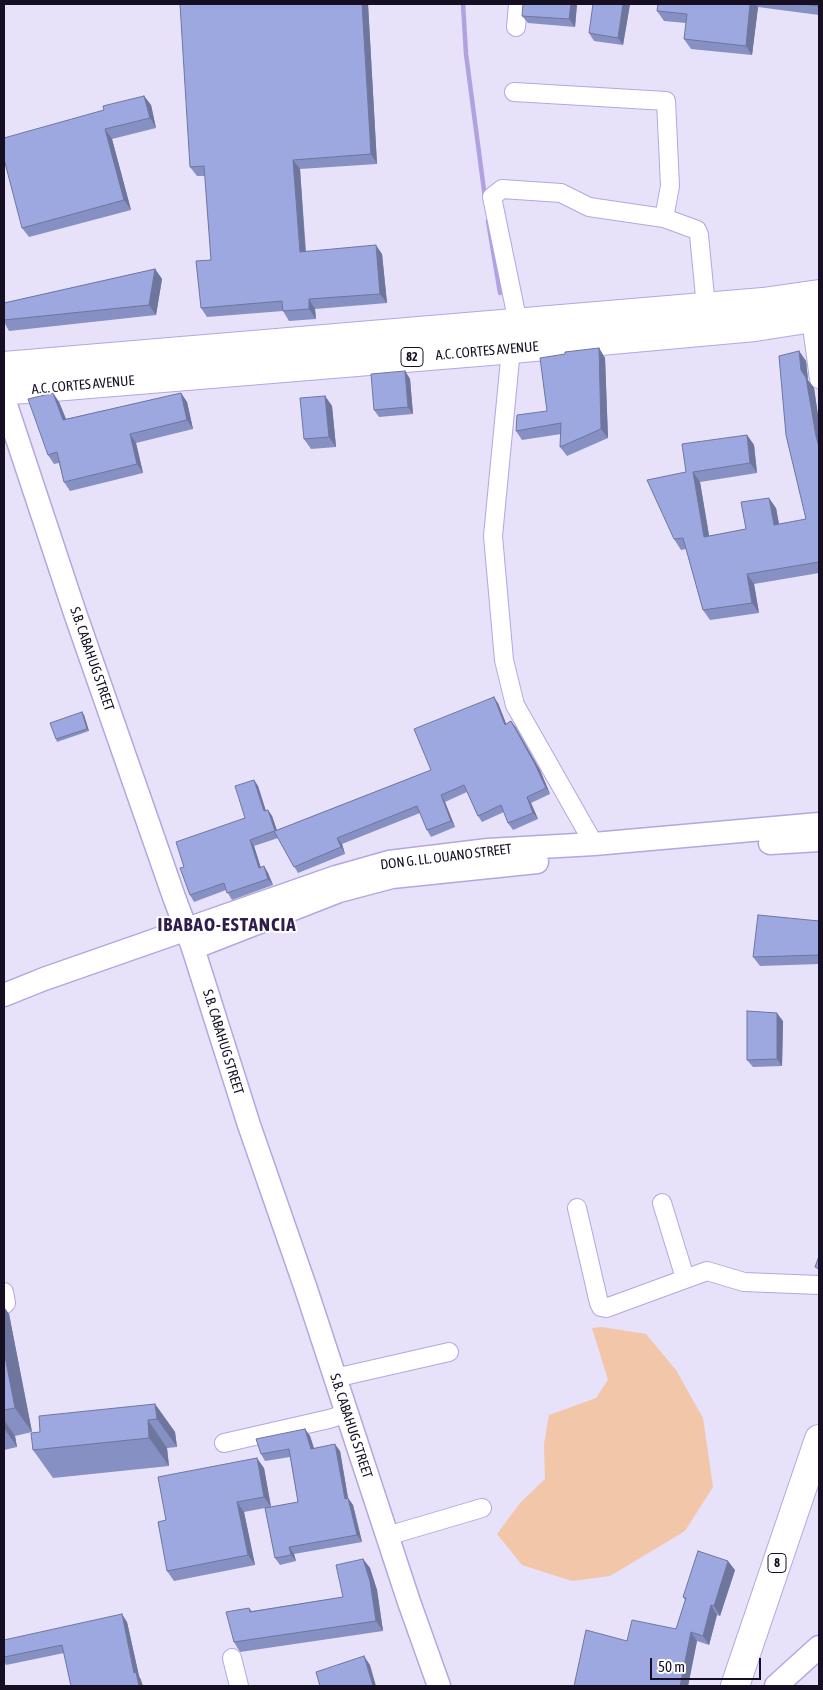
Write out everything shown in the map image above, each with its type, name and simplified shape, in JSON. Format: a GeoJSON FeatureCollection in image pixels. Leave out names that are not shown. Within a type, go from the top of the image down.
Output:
{"type":"FeatureCollection","features":[{"type":"Feature","properties":{"kind":"main road","name":"A.C. CORTES AVENUE"},"geometry":{"type":"LineString","coordinates":[[4,390],[225,360],[513,332],[706,307],[763,302],[817,310]]}},
{"type":"Feature","properties":{"kind":"main road","name":"A.C. CORTES AVENUE"},"geometry":{"type":"LineString","coordinates":[[513,332],[755,327],[817,310]]}},
{"type":"Feature","properties":{"kind":"main road","name":"A.C. CORTES AVENUE"},"geometry":{"type":"LineString","coordinates":[[4,366],[225,360]]}},
{"type":"Feature","properties":{"kind":"main road","name":"8"},"geometry":{"type":"LineString","coordinates":[[735,1686],[819,1439]]}},
{"type":"Feature","properties":{"kind":"street"},"geometry":{"type":"LineString","coordinates":[[516,28],[518,4]]}},
{"type":"Feature","properties":{"kind":"street"},"geometry":{"type":"LineString","coordinates":[[514,92],[666,102],[670,186],[664,218]]}},
{"type":"Feature","properties":{"kind":"street"},"geometry":{"type":"LineString","coordinates":[[594,844],[515,704],[504,660],[493,536],[513,332],[492,197],[502,189],[561,193],[589,207],[664,218],[697,230],[706,307]]}},
{"type":"Feature","properties":{"kind":"street"},"geometry":{"type":"LineString","coordinates":[[817,310],[819,379]]}},
{"type":"Feature","properties":{"kind":"street","name":"S.B. CABAHUG STREET"},"geometry":{"type":"LineString","coordinates":[[4,399],[75,613],[190,939],[249,1125],[439,1686]]}},
{"type":"Feature","properties":{"kind":"street","name":"DON G. LL. OUANO STREET"},"geometry":{"type":"LineString","coordinates":[[525,856],[722,840],[819,824]]}},
{"type":"Feature","properties":{"kind":"street","name":"DON G. LL. OUANO STREET"},"geometry":{"type":"LineString","coordinates":[[4,996],[44,979],[190,939],[337,884],[392,878],[594,844],[722,840],[819,840]]}},
{"type":"Feature","properties":{"kind":"street"},"geometry":{"type":"LineString","coordinates":[[662,1203],[685,1278]]}},
{"type":"Feature","properties":{"kind":"street"},"geometry":{"type":"LineString","coordinates":[[577,1208],[598,1303],[601,1307],[606,1308],[707,1271],[744,1282],[819,1285]]}},
{"type":"Feature","properties":{"kind":"street"},"geometry":{"type":"LineString","coordinates":[[4,1292],[6,1303],[4,1305]]}},
{"type":"Feature","properties":{"kind":"street"},"geometry":{"type":"LineString","coordinates":[[335,1378],[449,1352]]}},
{"type":"Feature","properties":{"kind":"street"},"geometry":{"type":"LineString","coordinates":[[224,1443],[348,1413]]}},
{"type":"Feature","properties":{"kind":"street"},"geometry":{"type":"LineString","coordinates":[[387,1536],[482,1508]]}},
{"type":"Feature","properties":{"kind":"street"},"geometry":{"type":"LineString","coordinates":[[776,1686],[819,1647]]}},
{"type":"Feature","properties":{"kind":"street"},"geometry":{"type":"LineString","coordinates":[[232,1658],[239,1686]]}},
{"type":"Feature","properties":{"kind":"shaded area"},"geometry":{"type":"Polygon","coordinates":[[[602,1327],[646,1334],[676,1370],[703,1418],[713,1487],[685,1531],[610,1576],[572,1581],[522,1565],[497,1534],[520,1503],[545,1479],[544,1444],[549,1415],[596,1398],[608,1380],[592,1328],[602,1327]]]}},
{"type":"Feature","properties":{"kind":"building"},"geometry":{"type":"Polygon","coordinates":[[[180,4],[362,4],[371,154],[293,160],[300,252],[376,245],[380,294],[309,299],[309,309],[283,311],[282,301],[201,308],[196,261],[211,260],[204,166],[190,167],[180,4]]]}},
{"type":"Feature","properties":{"kind":"building"},"geometry":{"type":"Polygon","coordinates":[[[523,4],[571,4],[569,19],[522,16],[523,4]]]}},
{"type":"Feature","properties":{"kind":"building"},"geometry":{"type":"Polygon","coordinates":[[[593,4],[623,4],[618,38],[589,33],[593,4]]]}},
{"type":"Feature","properties":{"kind":"building"},"geometry":{"type":"Polygon","coordinates":[[[658,4],[750,4],[746,46],[684,39],[687,14],[657,11],[658,4]]]}},
{"type":"Feature","properties":{"kind":"building"},"geometry":{"type":"Polygon","coordinates":[[[800,4],[819,4],[819,6],[800,4]]]}},
{"type":"Feature","properties":{"kind":"building"},"geometry":{"type":"Polygon","coordinates":[[[144,96],[150,118],[105,129],[124,200],[22,228],[4,159],[4,138],[104,110],[103,106],[144,96]]]}},
{"type":"Feature","properties":{"kind":"building"},"geometry":{"type":"Polygon","coordinates":[[[155,269],[149,305],[4,320],[4,303],[155,269]]]}},
{"type":"Feature","properties":{"kind":"building"},"geometry":{"type":"Polygon","coordinates":[[[599,348],[601,429],[560,447],[561,423],[516,431],[517,415],[547,411],[540,358],[565,354],[565,352],[599,348]]]}},
{"type":"Feature","properties":{"kind":"building"},"geometry":{"type":"Polygon","coordinates":[[[799,351],[801,370],[806,378],[819,447],[819,562],[747,574],[752,603],[703,610],[683,538],[674,539],[647,480],[686,472],[682,444],[747,435],[750,463],[693,472],[704,537],[746,529],[741,502],[769,498],[774,525],[806,519],[786,435],[779,356],[799,351]]]}},
{"type":"Feature","properties":{"kind":"building"},"geometry":{"type":"Polygon","coordinates":[[[405,371],[408,407],[374,410],[371,374],[405,371]]]}},
{"type":"Feature","properties":{"kind":"building"},"geometry":{"type":"Polygon","coordinates":[[[53,393],[63,420],[181,393],[187,420],[130,434],[137,464],[64,482],[57,452],[48,455],[28,399],[53,393]]]}},
{"type":"Feature","properties":{"kind":"building"},"geometry":{"type":"Polygon","coordinates":[[[325,396],[329,437],[304,439],[300,398],[325,396]]]}},
{"type":"Feature","properties":{"kind":"building"},"geometry":{"type":"Polygon","coordinates":[[[494,697],[505,725],[511,721],[546,788],[527,797],[533,813],[508,823],[501,805],[478,816],[464,785],[441,795],[451,821],[427,830],[417,806],[337,838],[341,847],[294,867],[274,831],[250,840],[259,868],[264,866],[268,879],[227,893],[224,883],[190,895],[180,868],[184,867],[176,842],[245,818],[235,786],[254,780],[264,811],[268,810],[275,831],[431,770],[414,729],[494,697]]]}},
{"type":"Feature","properties":{"kind":"building"},"geometry":{"type":"Polygon","coordinates":[[[82,712],[87,729],[56,739],[50,723],[82,712]]]}},
{"type":"Feature","properties":{"kind":"building"},"geometry":{"type":"Polygon","coordinates":[[[758,915],[819,921],[819,955],[753,957],[758,915]]]}},
{"type":"Feature","properties":{"kind":"building"},"geometry":{"type":"Polygon","coordinates":[[[747,1011],[777,1013],[777,1059],[747,1060],[747,1011]]]}},
{"type":"Feature","properties":{"kind":"building"},"geometry":{"type":"Polygon","coordinates":[[[819,1256],[819,1269],[815,1267],[819,1256]]]}},
{"type":"Feature","properties":{"kind":"building"},"geometry":{"type":"Polygon","coordinates":[[[4,1351],[15,1408],[4,1410],[4,1351]]]}},
{"type":"Feature","properties":{"kind":"building"},"geometry":{"type":"Polygon","coordinates":[[[155,1404],[157,1419],[148,1420],[149,1438],[33,1450],[31,1433],[40,1432],[39,1416],[155,1404]]]}},
{"type":"Feature","properties":{"kind":"building"},"geometry":{"type":"Polygon","coordinates":[[[305,1429],[311,1449],[335,1444],[345,1499],[348,1498],[357,1535],[289,1547],[291,1555],[275,1558],[265,1508],[298,1502],[289,1449],[261,1454],[256,1439],[305,1429]]]}},
{"type":"Feature","properties":{"kind":"building"},"geometry":{"type":"Polygon","coordinates":[[[257,1458],[264,1497],[237,1502],[248,1555],[167,1571],[158,1522],[166,1520],[158,1477],[257,1458]]]}},
{"type":"Feature","properties":{"kind":"building"},"geometry":{"type":"Polygon","coordinates":[[[698,1551],[728,1561],[714,1606],[711,1605],[703,1636],[691,1632],[680,1686],[574,1686],[586,1630],[627,1641],[632,1620],[676,1629],[686,1598],[683,1597],[698,1551]]]}},
{"type":"Feature","properties":{"kind":"building"},"geometry":{"type":"Polygon","coordinates":[[[363,1559],[370,1581],[376,1621],[234,1642],[226,1612],[249,1608],[250,1612],[343,1597],[336,1565],[363,1559]]]}},
{"type":"Feature","properties":{"kind":"building"},"geometry":{"type":"Polygon","coordinates":[[[122,1614],[134,1673],[136,1672],[139,1686],[71,1686],[62,1645],[4,1657],[4,1640],[122,1614]]]}},
{"type":"Feature","properties":{"kind":"building"},"geometry":{"type":"Polygon","coordinates":[[[364,1656],[373,1686],[320,1686],[316,1672],[364,1656]]]}},
{"type":"Feature","properties":{"kind":"waterway"},"geometry":{"type":"LineString","coordinates":[[463,4],[466,54],[485,198]]}},
{"type":"Feature","properties":{"kind":"waterway"},"geometry":{"type":"LineString","coordinates":[[488,221],[500,293]]}},
{"type":"Feature","properties":{"kind":"district","name":"IBABAO-ESTANCIA"},"geometry":{"type":"Point","coordinates":[227,925]}}]}
